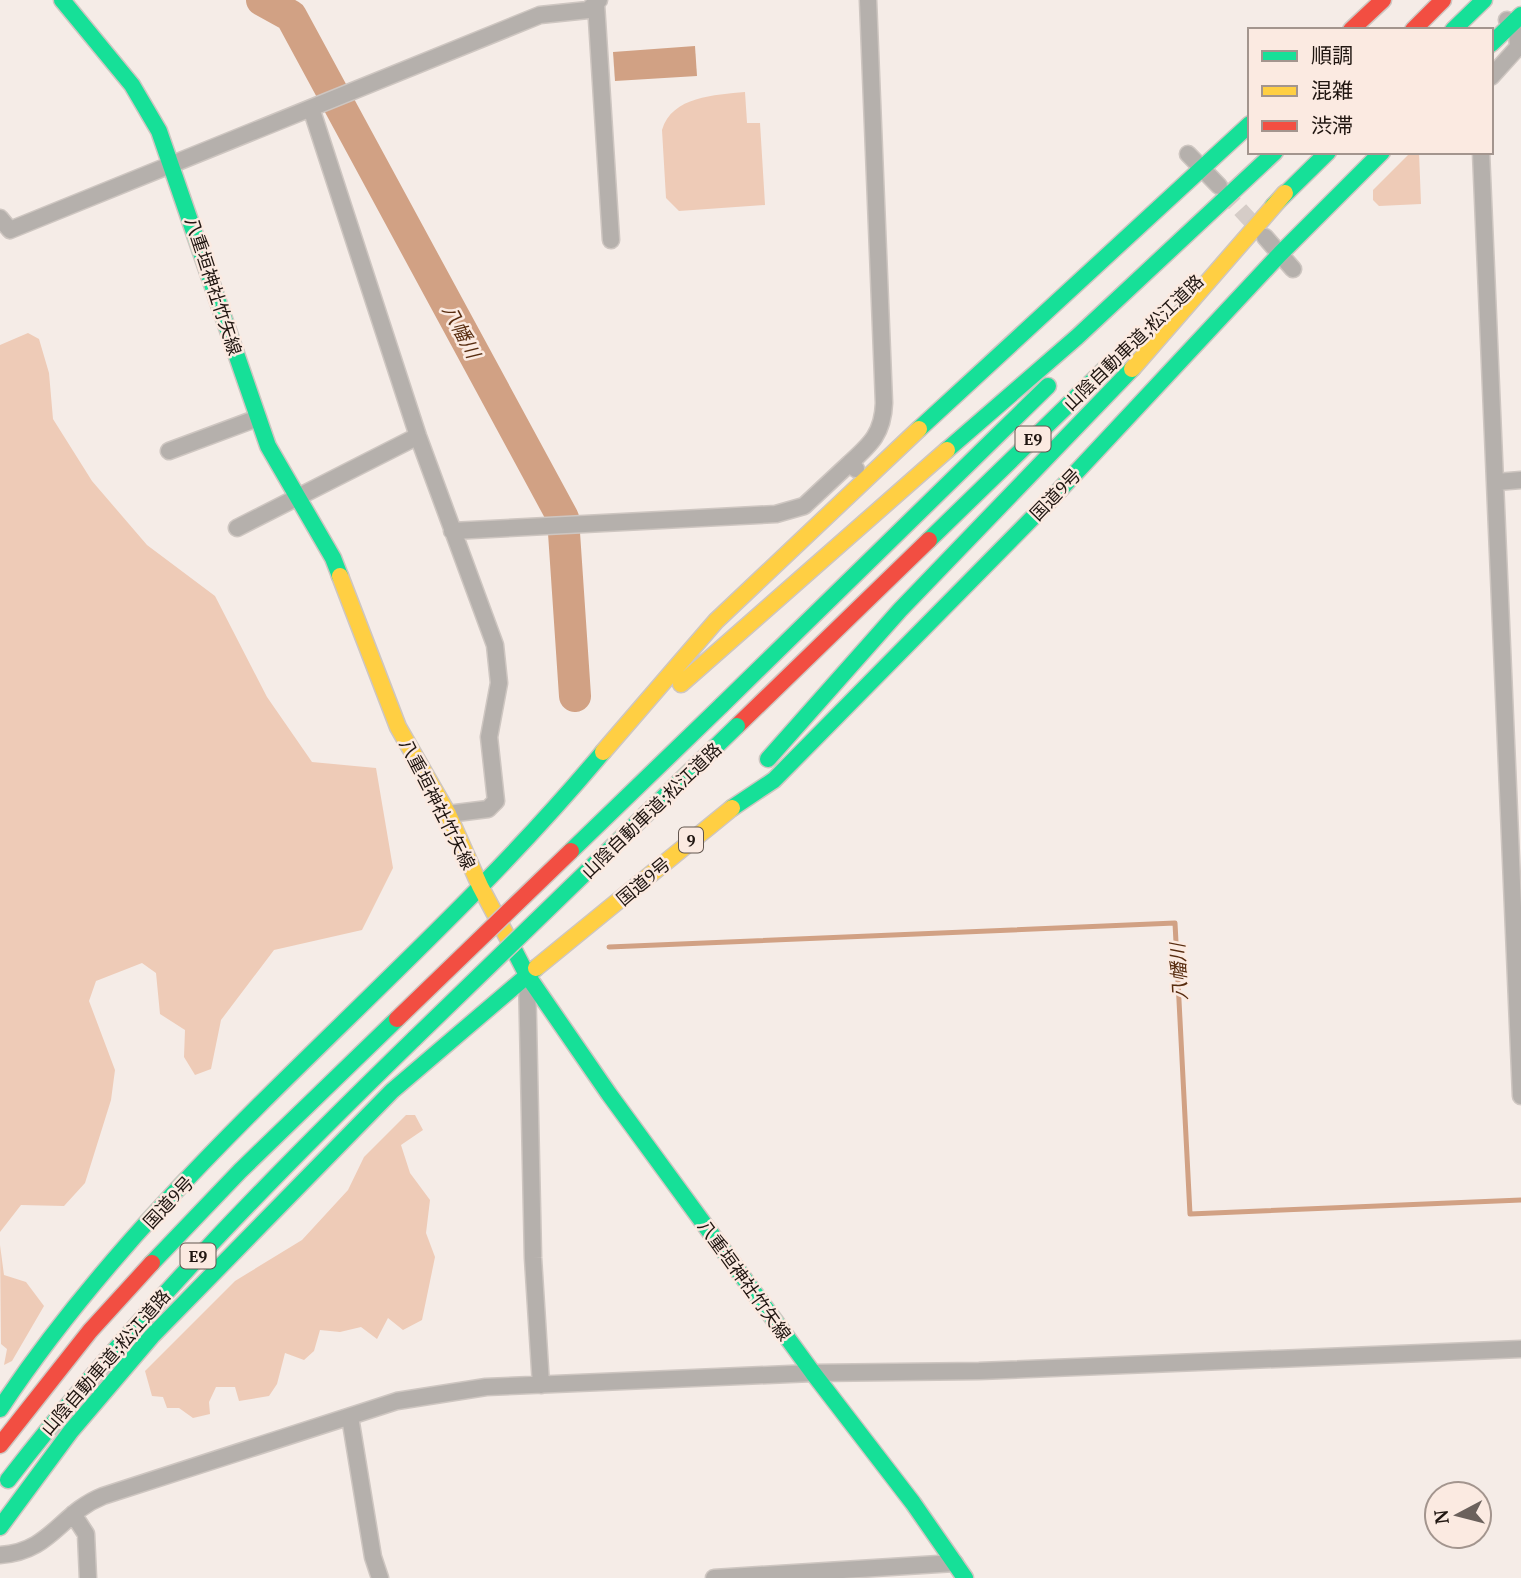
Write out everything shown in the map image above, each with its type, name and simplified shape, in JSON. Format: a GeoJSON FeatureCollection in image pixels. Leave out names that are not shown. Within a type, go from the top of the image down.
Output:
{"type":"FeatureCollection","features":[{"type":"Feature","properties":{"kind":"main road","name":"八重垣神社竹矢線"},"geometry":{"type":"LineString","coordinates":[[62,0],[132,85],[159,131],[173,165],[268,446],[333,558],[398,727],[447,814],[480,886],[527,975],[609,1094],[964,1578]]}},
{"type":"Feature","properties":{"kind":"main road"},"geometry":{"type":"LineString","coordinates":[[1353,28],[1382,0]]}},
{"type":"Feature","properties":{"kind":"main road"},"geometry":{"type":"LineString","coordinates":[[1415,28],[1443,0]]}},
{"type":"Feature","properties":{"kind":"main road"},"geometry":{"type":"LineString","coordinates":[[1455,28],[1484,0]]}},
{"type":"Feature","properties":{"kind":"main road"},"geometry":{"type":"LineString","coordinates":[[1493,42],[1513,20]]}},
{"type":"Feature","properties":{"kind":"main road","name":"国道9号"},"geometry":{"type":"LineString","coordinates":[[0,1409],[41,1348],[107,1267],[209,1158],[548,818],[716,621],[865,479],[1248,126]]}},
{"type":"Feature","properties":{"kind":"main road"},"geometry":{"type":"LineString","coordinates":[[590,767],[793,583],[1077,337],[1273,154]]}},
{"type":"Feature","properties":{"kind":"main road","name":"山陰自動車道;松江道路"},"geometry":{"type":"LineString","coordinates":[[0,1445],[75,1351],[199,1214],[1286,154]]}},
{"type":"Feature","properties":{"kind":"main road","name":"山陰自動車道;松江道路"},"geometry":{"type":"LineString","coordinates":[[1136,339],[1326,154]]}},
{"type":"Feature","properties":{"kind":"main road","name":"国道9号"},"geometry":{"type":"LineString","coordinates":[[0,1527],[71,1431],[152,1336],[222,1261],[392,1091],[714,820],[774,780],[1055,495],[1280,254],[1380,154]]}},
{"type":"Feature","properties":{"kind":"main road"},"geometry":{"type":"LineString","coordinates":[[714,820],[901,610],[1144,357],[1285,194]]}},
{"type":"Feature","properties":{"kind":"main road","name":"山陰自動車道;松江道路"},"geometry":{"type":"LineString","coordinates":[[0,1491],[45,1431],[154,1303],[229,1223],[415,1038],[1116,358]]}},
{"type":"Feature","properties":{"kind":"street"},"geometry":{"type":"LineString","coordinates":[[452,531],[776,514],[804,506],[876,440],[883,422],[868,0]]}},
{"type":"Feature","properties":{"kind":"street"},"geometry":{"type":"LineString","coordinates":[[0,218],[10,230],[540,15],[588,10],[598,2]]}},
{"type":"Feature","properties":{"kind":"street"},"geometry":{"type":"LineString","coordinates":[[598,2],[611,240]]}},
{"type":"Feature","properties":{"kind":"street"},"geometry":{"type":"LineString","coordinates":[[1493,75],[1518,47],[1513,20]]}},
{"type":"Feature","properties":{"kind":"street"},"geometry":{"type":"LineString","coordinates":[[311,108],[418,436],[495,645],[499,683],[489,737],[496,801],[488,809],[447,814]]}},
{"type":"Feature","properties":{"kind":"street"},"geometry":{"type":"LineString","coordinates":[[1188,154],[1219,186]]}},
{"type":"Feature","properties":{"kind":"street"},"geometry":{"type":"LineString","coordinates":[[1481,154],[1521,1096]]}},
{"type":"Feature","properties":{"kind":"street"},"geometry":{"type":"LineString","coordinates":[[1265,237],[1293,269]]}},
{"type":"Feature","properties":{"kind":"street"},"geometry":{"type":"LineString","coordinates":[[169,451],[258,418]]}},
{"type":"Feature","properties":{"kind":"street"},"geometry":{"type":"LineString","coordinates":[[237,528],[295,496],[418,436]]}},
{"type":"Feature","properties":{"kind":"street"},"geometry":{"type":"LineString","coordinates":[[850,463],[865,479]]}},
{"type":"Feature","properties":{"kind":"street"},"geometry":{"type":"LineString","coordinates":[[1497,482],[1521,480]]}},
{"type":"Feature","properties":{"kind":"street"},"geometry":{"type":"LineString","coordinates":[[527,975],[533,1258],[541,1385]]}},
{"type":"Feature","properties":{"kind":"street"},"geometry":{"type":"LineString","coordinates":[[0,1555],[30,1551],[90,1502],[115,1492],[397,1401],[437,1393],[541,1385],[813,1373],[979,1371],[1521,1349]]}},
{"type":"Feature","properties":{"kind":"street"},"geometry":{"type":"LineString","coordinates":[[350,1418],[373,1557],[380,1578]]}},
{"type":"Feature","properties":{"kind":"street"},"geometry":{"type":"LineString","coordinates":[[73,1514],[86,1534],[88,1578]]}},
{"type":"Feature","properties":{"kind":"street"},"geometry":{"type":"LineString","coordinates":[[714,1578],[955,1563]]}},
{"type":"Feature","properties":{"kind":"shaded area"},"geometry":{"type":"Polygon","coordinates":[[[695,46],[697,76],[615,81],[613,52],[695,46]]]}},
{"type":"Feature","properties":{"kind":"shaded area"},"geometry":{"type":"Polygon","coordinates":[[[745,92],[747,123],[760,123],[765,205],[679,211],[666,198],[662,130],[667,119],[675,110],[696,99],[745,92]]]}},
{"type":"Feature","properties":{"kind":"shaded area"},"geometry":{"type":"Polygon","coordinates":[[[1409,154],[1419,154],[1421,204],[1379,206],[1373,200],[1373,190],[1409,154]]]}},
{"type":"Feature","properties":{"kind":"shaded area"},"geometry":{"type":"Polygon","coordinates":[[[28,333],[39,339],[49,373],[53,419],[92,481],[147,545],[215,596],[267,697],[312,762],[376,768],[393,868],[362,930],[274,950],[221,1020],[211,1069],[195,1075],[184,1057],[185,1030],[160,1014],[156,973],[142,963],[96,981],[89,1001],[115,1070],[111,1100],[85,1183],[64,1206],[21,1205],[0,1232],[0,345],[28,333]]]}},
{"type":"Feature","properties":{"kind":"shaded area"},"geometry":{"type":"Polygon","coordinates":[[[406,1115],[415,1115],[423,1130],[401,1145],[410,1173],[430,1200],[426,1233],[435,1257],[422,1320],[403,1330],[388,1318],[377,1339],[361,1327],[340,1332],[320,1330],[314,1351],[304,1360],[285,1353],[277,1384],[269,1396],[239,1401],[235,1387],[216,1387],[209,1402],[210,1414],[193,1418],[179,1408],[167,1408],[163,1397],[152,1396],[145,1371],[235,1281],[302,1240],[348,1190],[364,1157],[406,1115]]]}},
{"type":"Feature","properties":{"kind":"shaded area"},"geometry":{"type":"Polygon","coordinates":[[[0,1245],[4,1275],[26,1282],[44,1306],[12,1361],[4,1365],[7,1349],[1,1344],[0,1245]]]}},
{"type":"Feature","properties":{"kind":"waterway","name":"八幡川"},"geometry":{"type":"LineString","coordinates":[[262,0],[291,16],[563,518],[575,696]]}},
{"type":"Feature","properties":{"kind":"waterway","name":"八幡川"},"geometry":{"type":"LineString","coordinates":[[609,947],[1175,923],[1190,1214],[1521,1200]]}},
{"type":"Feature","properties":{"kind":"tunnel"},"geometry":{"type":"LineString","coordinates":[[1224,192],[1259,230]]}},
{"type":"Feature","properties":{"kind":"traffic: fast"},"geometry":{"type":"LineString","coordinates":[[62,0],[132,85],[159,131],[268,446],[333,558],[340,576]]}},
{"type":"Feature","properties":{"kind":"traffic: fast"},"geometry":{"type":"LineString","coordinates":[[1455,28],[1484,0]]}},
{"type":"Feature","properties":{"kind":"traffic: fast"},"geometry":{"type":"LineString","coordinates":[[1493,42],[1521,15]]}},
{"type":"Feature","properties":{"kind":"traffic: fast"},"geometry":{"type":"LineString","coordinates":[[919,429],[1248,126]]}},
{"type":"Feature","properties":{"kind":"traffic: fast"},"geometry":{"type":"LineString","coordinates":[[947,450],[1077,337],[1273,154]]}},
{"type":"Feature","properties":{"kind":"traffic: fast"},"geometry":{"type":"LineString","coordinates":[[1273,206],[1326,154]]}},
{"type":"Feature","properties":{"kind":"traffic: fast"},"geometry":{"type":"LineString","coordinates":[[732,808],[774,780],[1055,495],[1280,254],[1380,154]]}},
{"type":"Feature","properties":{"kind":"traffic: fast"},"geometry":{"type":"LineString","coordinates":[[929,540],[1107,367]]}},
{"type":"Feature","properties":{"kind":"traffic: fast"},"geometry":{"type":"LineString","coordinates":[[768,759],[900,610],[1132,369]]}},
{"type":"Feature","properties":{"kind":"traffic: fast"},"geometry":{"type":"LineString","coordinates":[[721,706],[1048,386]]}},
{"type":"Feature","properties":{"kind":"traffic: fast"},"geometry":{"type":"LineString","coordinates":[[571,851],[721,706]]}},
{"type":"Feature","properties":{"kind":"traffic: fast"},"geometry":{"type":"LineString","coordinates":[[415,1038],[737,726]]}},
{"type":"Feature","properties":{"kind":"traffic: fast"},"geometry":{"type":"LineString","coordinates":[[0,1409],[65,1319],[137,1233],[213,1152],[452,916],[603,752]]}},
{"type":"Feature","properties":{"kind":"traffic: fast"},"geometry":{"type":"LineString","coordinates":[[512,946],[527,975],[609,1094],[813,1373],[913,1503],[965,1578]]}},
{"type":"Feature","properties":{"kind":"traffic: fast"},"geometry":{"type":"LineString","coordinates":[[0,1527],[71,1431],[152,1336],[392,1091],[536,968]]}},
{"type":"Feature","properties":{"kind":"traffic: fast"},"geometry":{"type":"LineString","coordinates":[[152,1263],[240,1171],[397,1019]]}},
{"type":"Feature","properties":{"kind":"traffic: fast"},"geometry":{"type":"LineString","coordinates":[[8,1480],[153,1307],[255,1197],[415,1038]]}},
{"type":"Feature","properties":{"kind":"traffic: slow"},"geometry":{"type":"LineString","coordinates":[[1132,369],[1285,193]]}},
{"type":"Feature","properties":{"kind":"traffic: slow"},"geometry":{"type":"LineString","coordinates":[[603,752],[716,621],[919,429]]}},
{"type":"Feature","properties":{"kind":"traffic: slow"},"geometry":{"type":"LineString","coordinates":[[681,684],[947,450]]}},
{"type":"Feature","properties":{"kind":"traffic: slow"},"geometry":{"type":"LineString","coordinates":[[340,576],[398,727],[448,814],[480,886],[512,946]]}},
{"type":"Feature","properties":{"kind":"traffic: slow"},"geometry":{"type":"LineString","coordinates":[[536,968],[732,808]]}},
{"type":"Feature","properties":{"kind":"traffic: jam"},"geometry":{"type":"LineString","coordinates":[[1353,28],[1383,0]]}},
{"type":"Feature","properties":{"kind":"traffic: jam"},"geometry":{"type":"LineString","coordinates":[[1415,28],[1443,0]]}},
{"type":"Feature","properties":{"kind":"traffic: jam"},"geometry":{"type":"LineString","coordinates":[[737,726],[929,540]]}},
{"type":"Feature","properties":{"kind":"traffic: jam"},"geometry":{"type":"LineString","coordinates":[[397,1019],[571,851]]}},
{"type":"Feature","properties":{"kind":"traffic: jam"},"geometry":{"type":"LineString","coordinates":[[0,1445],[90,1331],[152,1263]]}}]}
